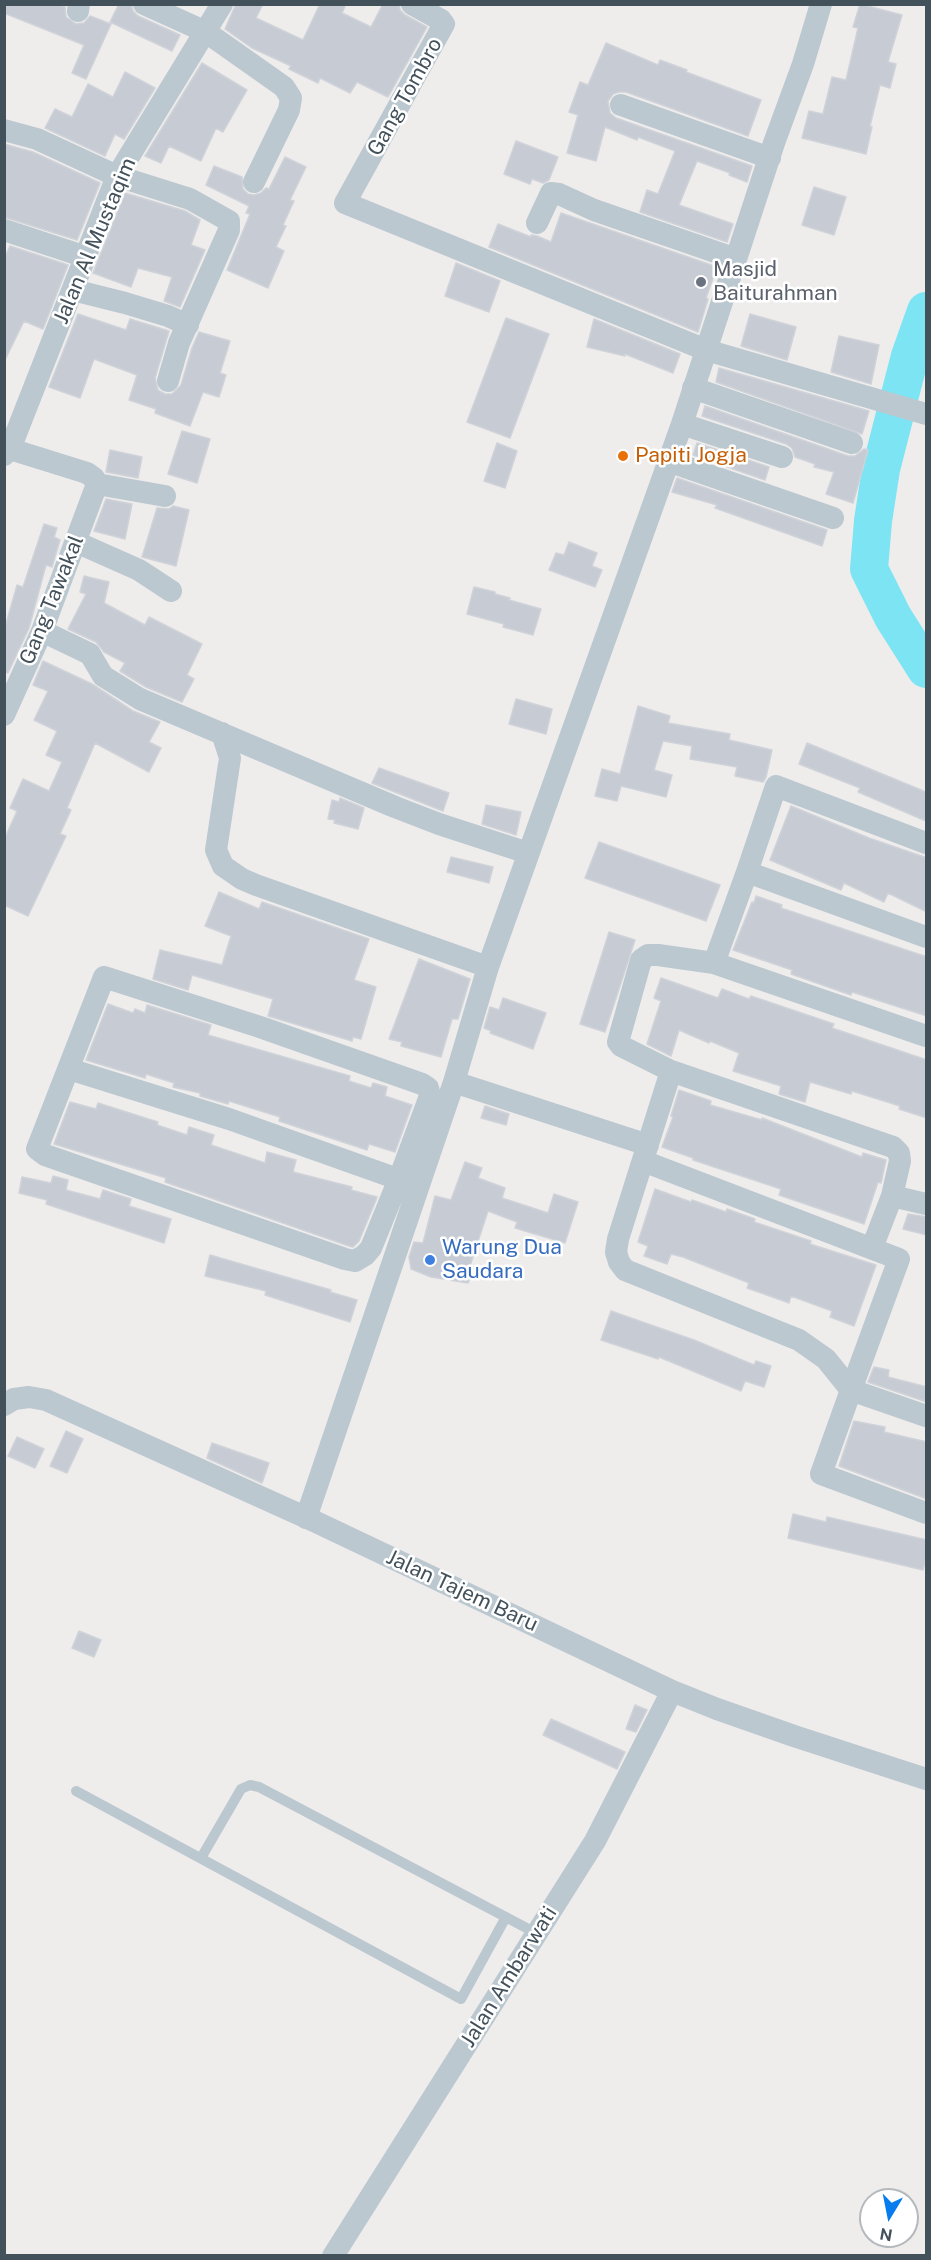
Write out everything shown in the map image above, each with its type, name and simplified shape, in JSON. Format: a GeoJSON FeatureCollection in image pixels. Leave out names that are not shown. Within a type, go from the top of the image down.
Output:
{"type":"FeatureCollection","features":[{"type":"Feature","properties":{"kind":"street"},"geometry":{"type":"LineString","coordinates":[[144,4],[206,32],[284,87],[291,98],[289,110],[254,182]]}},
{"type":"Feature","properties":{"kind":"street","name":"Jalan Al Mustaqim"},"geometry":{"type":"LineString","coordinates":[[7,452],[117,176],[222,4]]}},
{"type":"Feature","properties":{"kind":"street","name":"Gang Tombro"},"geometry":{"type":"LineString","coordinates":[[412,4],[441,20],[444,24],[345,203],[706,350]]}},
{"type":"Feature","properties":{"kind":"street"},"geometry":{"type":"LineString","coordinates":[[306,1518],[409,1183],[430,1096],[428,1088],[260,1027],[104,977],[69,1070],[40,1137],[37,1149],[45,1155],[345,1258],[356,1261],[371,1248],[409,1183],[454,1082],[488,967],[682,424],[821,4]]}},
{"type":"Feature","properties":{"kind":"street"},"geometry":{"type":"LineString","coordinates":[[621,105],[770,158]]}},
{"type":"Feature","properties":{"kind":"street"},"geometry":{"type":"LineString","coordinates":[[4,130],[37,139],[117,176],[190,199],[229,221],[230,230],[179,343],[168,381]]}},
{"type":"Feature","properties":{"kind":"street"},"geometry":{"type":"LineString","coordinates":[[537,223],[551,193],[559,194],[594,210],[736,259]]}},
{"type":"Feature","properties":{"kind":"street"},"geometry":{"type":"LineString","coordinates":[[4,230],[86,257]]}},
{"type":"Feature","properties":{"kind":"street"},"geometry":{"type":"LineString","coordinates":[[73,290],[168,316],[188,325]]}},
{"type":"Feature","properties":{"kind":"street"},"geometry":{"type":"LineString","coordinates":[[706,350],[927,414]]}},
{"type":"Feature","properties":{"kind":"street"},"geometry":{"type":"LineString","coordinates":[[693,388],[852,443]]}},
{"type":"Feature","properties":{"kind":"street"},"geometry":{"type":"LineString","coordinates":[[682,424],[782,457]]}},
{"type":"Feature","properties":{"kind":"street"},"geometry":{"type":"LineString","coordinates":[[7,452],[87,473],[94,478],[97,484],[165,496]]}},
{"type":"Feature","properties":{"kind":"street"},"geometry":{"type":"LineString","coordinates":[[668,461],[833,518]]}},
{"type":"Feature","properties":{"kind":"street","name":"Gang Tawakal"},"geometry":{"type":"LineString","coordinates":[[4,715],[42,631],[97,484]]}},
{"type":"Feature","properties":{"kind":"street"},"geometry":{"type":"LineString","coordinates":[[76,542],[139,570],[171,591]]}},
{"type":"Feature","properties":{"kind":"street"},"geometry":{"type":"LineString","coordinates":[[42,631],[90,654],[103,676],[140,699],[439,825],[528,853]]}},
{"type":"Feature","properties":{"kind":"street"},"geometry":{"type":"LineString","coordinates":[[222,733],[230,758],[216,850],[223,866],[256,885],[488,967]]}},
{"type":"Feature","properties":{"kind":"street"},"geometry":{"type":"LineString","coordinates":[[714,963],[776,786],[927,843]]}},
{"type":"Feature","properties":{"kind":"street"},"geometry":{"type":"LineString","coordinates":[[747,872],[927,937]]}},
{"type":"Feature","properties":{"kind":"street"},"geometry":{"type":"LineString","coordinates":[[872,1248],[891,1196],[900,1161],[899,1153],[893,1147],[671,1071],[621,1046],[618,1042],[641,960],[648,956],[658,955],[714,963],[927,1036]]}},
{"type":"Feature","properties":{"kind":"street"},"geometry":{"type":"LineString","coordinates":[[69,1070],[229,1119],[409,1183]]}},
{"type":"Feature","properties":{"kind":"street"},"geometry":{"type":"LineString","coordinates":[[671,1071],[616,1246],[616,1257],[622,1267],[799,1340],[826,1359],[851,1390],[927,1416]]}},
{"type":"Feature","properties":{"kind":"street"},"geometry":{"type":"LineString","coordinates":[[454,1082],[645,1153],[899,1259],[821,1474],[927,1513]]}},
{"type":"Feature","properties":{"kind":"street"},"geometry":{"type":"LineString","coordinates":[[891,1196],[927,1204]]}},
{"type":"Feature","properties":{"kind":"street","name":"Jalan Tajem Baru"},"geometry":{"type":"LineString","coordinates":[[4,1405],[14,1399],[29,1397],[46,1401],[306,1518],[672,1691],[739,1717],[927,1779]]}},
{"type":"Feature","properties":{"kind":"street","name":"Jalan Ambarwati"},"geometry":{"type":"LineString","coordinates":[[333,2256],[595,1841],[672,1691]]}},
{"type":"Feature","properties":{"kind":"lane"},"geometry":{"type":"LineString","coordinates":[[201,1858],[241,1789],[250,1785],[259,1787],[536,1933]]}},
{"type":"Feature","properties":{"kind":"lane"},"geometry":{"type":"LineString","coordinates":[[76,1791],[461,2000],[506,1917]]}},
{"type":"Feature","properties":{"kind":"building"},"geometry":{"type":"Polygon","coordinates":[[[4,4],[57,4],[65,7],[66,17],[76,24],[84,23],[90,16],[111,24],[86,79],[72,73],[84,45],[4,13],[4,4]]]}},
{"type":"Feature","properties":{"kind":"building"},"geometry":{"type":"Polygon","coordinates":[[[119,4],[131,4],[138,16],[180,35],[172,51],[110,22],[119,4]]]}},
{"type":"Feature","properties":{"kind":"building"},"geometry":{"type":"Polygon","coordinates":[[[236,4],[263,4],[256,18],[303,40],[320,4],[346,4],[342,13],[371,27],[383,4],[399,4],[400,10],[405,15],[427,27],[388,97],[357,82],[350,93],[320,78],[318,83],[289,69],[291,66],[252,48],[225,29],[236,4]]]}},
{"type":"Feature","properties":{"kind":"building"},"geometry":{"type":"Polygon","coordinates":[[[860,4],[902,15],[888,62],[896,64],[890,88],[880,85],[866,154],[802,138],[809,111],[823,114],[832,77],[846,80],[858,28],[853,27],[860,4]]]}},
{"type":"Feature","properties":{"kind":"building"},"geometry":{"type":"Polygon","coordinates":[[[606,43],[658,65],[660,60],[761,100],[748,136],[626,92],[613,94],[608,101],[610,113],[616,118],[752,166],[747,182],[697,161],[679,205],[733,224],[727,242],[640,212],[647,190],[658,194],[675,151],[638,137],[637,140],[605,127],[596,161],[567,153],[578,115],[569,112],[580,82],[588,85],[606,43]]]}},
{"type":"Feature","properties":{"kind":"building"},"geometry":{"type":"Polygon","coordinates":[[[202,63],[247,90],[223,132],[216,128],[201,161],[169,146],[161,163],[145,156],[202,63]]]}},
{"type":"Feature","properties":{"kind":"building"},"geometry":{"type":"Polygon","coordinates":[[[125,72],[155,88],[124,139],[115,134],[105,156],[45,128],[55,109],[72,117],[88,84],[113,97],[125,72]]]}},
{"type":"Feature","properties":{"kind":"building"},"geometry":{"type":"Polygon","coordinates":[[[516,141],[558,157],[549,180],[543,183],[532,179],[530,184],[504,174],[516,141]]]}},
{"type":"Feature","properties":{"kind":"building"},"geometry":{"type":"Polygon","coordinates":[[[4,144],[33,152],[100,183],[77,240],[4,217],[4,144]]]}},
{"type":"Feature","properties":{"kind":"building"},"geometry":{"type":"Polygon","coordinates":[[[285,157],[306,167],[290,200],[294,201],[276,247],[284,251],[268,288],[227,270],[250,214],[246,213],[249,206],[206,185],[214,166],[242,177],[243,189],[248,194],[261,193],[266,188],[269,189],[285,157]]]}},
{"type":"Feature","properties":{"kind":"building"},"geometry":{"type":"Polygon","coordinates":[[[814,187],[846,197],[834,235],[802,225],[814,187]]]}},
{"type":"Feature","properties":{"kind":"building"},"geometry":{"type":"Polygon","coordinates":[[[125,193],[185,211],[200,220],[191,245],[205,250],[180,307],[164,301],[172,277],[138,268],[131,287],[93,273],[125,193]]]}},
{"type":"Feature","properties":{"kind":"building"},"geometry":{"type":"Polygon","coordinates":[[[561,213],[717,267],[706,298],[708,299],[698,332],[489,247],[498,224],[551,242],[561,213]]]}},
{"type":"Feature","properties":{"kind":"building"},"geometry":{"type":"Polygon","coordinates":[[[10,246],[68,265],[43,329],[24,321],[4,362],[4,259],[10,246]]]}},
{"type":"Feature","properties":{"kind":"building"},"geometry":{"type":"Polygon","coordinates":[[[456,263],[500,281],[489,312],[445,296],[456,263]]]}},
{"type":"Feature","properties":{"kind":"building"},"geometry":{"type":"Polygon","coordinates":[[[78,314],[126,330],[130,319],[169,331],[155,378],[158,390],[165,394],[172,394],[181,385],[199,332],[230,341],[220,373],[226,375],[219,397],[203,392],[190,426],[155,413],[156,409],[129,400],[137,375],[94,359],[80,398],[49,387],[78,314]]]}},
{"type":"Feature","properties":{"kind":"building"},"geometry":{"type":"Polygon","coordinates":[[[750,314],[796,327],[787,360],[741,346],[750,314]]]}},
{"type":"Feature","properties":{"kind":"building"},"geometry":{"type":"Polygon","coordinates":[[[506,318],[549,334],[510,438],[467,422],[506,318]]]}},
{"type":"Feature","properties":{"kind":"building"},"geometry":{"type":"Polygon","coordinates":[[[594,319],[680,354],[673,373],[625,354],[625,356],[587,347],[594,319]]]}},
{"type":"Feature","properties":{"kind":"building"},"geometry":{"type":"Polygon","coordinates":[[[839,336],[879,345],[871,384],[831,372],[839,336]]]}},
{"type":"Feature","properties":{"kind":"building"},"geometry":{"type":"Polygon","coordinates":[[[719,368],[869,411],[862,434],[716,382],[719,368]]]}},
{"type":"Feature","properties":{"kind":"building"},"geometry":{"type":"Polygon","coordinates":[[[705,406],[848,456],[855,456],[864,449],[868,450],[853,503],[826,494],[834,472],[814,467],[815,464],[795,457],[792,448],[786,444],[702,416],[705,406]]]}},
{"type":"Feature","properties":{"kind":"building"},"geometry":{"type":"Polygon","coordinates":[[[182,431],[210,439],[197,483],[168,474],[182,431]]]}},
{"type":"Feature","properties":{"kind":"building"},"geometry":{"type":"Polygon","coordinates":[[[497,443],[517,451],[505,488],[484,481],[497,443]]]}},
{"type":"Feature","properties":{"kind":"building"},"geometry":{"type":"Polygon","coordinates":[[[697,443],[769,467],[765,480],[693,455],[697,443]]]}},
{"type":"Feature","properties":{"kind":"building"},"geometry":{"type":"Polygon","coordinates":[[[110,450],[142,457],[138,478],[106,472],[110,450]]]}},
{"type":"Feature","properties":{"kind":"building"},"geometry":{"type":"Polygon","coordinates":[[[677,478],[827,530],[822,546],[715,508],[717,505],[672,492],[677,478]]]}},
{"type":"Feature","properties":{"kind":"building"},"geometry":{"type":"Polygon","coordinates":[[[106,499],[132,504],[125,539],[94,531],[106,499]]]}},
{"type":"Feature","properties":{"kind":"building"},"geometry":{"type":"Polygon","coordinates":[[[173,506],[189,510],[176,566],[142,557],[157,508],[169,509],[173,506]]]}},
{"type":"Feature","properties":{"kind":"building"},"geometry":{"type":"Polygon","coordinates":[[[44,524],[57,528],[54,537],[60,540],[52,567],[46,565],[29,628],[8,673],[4,672],[4,631],[17,585],[23,587],[44,524]]]}},
{"type":"Feature","properties":{"kind":"building"},"geometry":{"type":"Polygon","coordinates":[[[569,542],[597,553],[592,566],[602,570],[595,587],[549,570],[556,553],[564,555],[569,542]]]}},
{"type":"Feature","properties":{"kind":"building"},"geometry":{"type":"Polygon","coordinates":[[[84,576],[109,582],[104,603],[145,625],[149,617],[202,644],[187,675],[194,679],[182,702],[146,687],[120,671],[125,663],[104,652],[96,642],[68,629],[86,594],[80,592],[84,576]]]}},
{"type":"Feature","properties":{"kind":"building"},"geometry":{"type":"Polygon","coordinates":[[[474,587],[495,592],[495,594],[510,598],[509,600],[541,609],[533,635],[467,614],[474,587]]]}},
{"type":"Feature","properties":{"kind":"building"},"geometry":{"type":"Polygon","coordinates":[[[43,661],[92,684],[133,711],[160,722],[149,742],[161,748],[149,772],[95,743],[67,808],[71,810],[60,834],[66,836],[28,916],[4,905],[4,840],[17,811],[10,808],[23,779],[49,791],[62,762],[46,755],[57,731],[34,720],[48,691],[33,685],[43,661]]]}},
{"type":"Feature","properties":{"kind":"building"},"geometry":{"type":"Polygon","coordinates":[[[516,699],[552,709],[546,734],[509,724],[516,699]]]}},
{"type":"Feature","properties":{"kind":"building"},"geometry":{"type":"Polygon","coordinates":[[[638,706],[670,716],[668,723],[730,734],[729,740],[772,750],[766,777],[763,782],[735,776],[737,767],[690,759],[692,746],[663,741],[654,770],[672,775],[666,797],[621,786],[617,801],[595,796],[602,769],[620,774],[638,706]]]}},
{"type":"Feature","properties":{"kind":"building"},"geometry":{"type":"Polygon","coordinates":[[[807,743],[926,792],[926,821],[858,792],[860,788],[799,764],[807,743]]]}},
{"type":"Feature","properties":{"kind":"building"},"geometry":{"type":"Polygon","coordinates":[[[379,768],[449,793],[443,811],[372,783],[379,768]]]}},
{"type":"Feature","properties":{"kind":"building"},"geometry":{"type":"Polygon","coordinates":[[[340,798],[364,808],[358,829],[334,823],[335,820],[328,819],[332,800],[339,802],[340,798]]]}},
{"type":"Feature","properties":{"kind":"building"},"geometry":{"type":"Polygon","coordinates":[[[486,805],[521,812],[516,835],[482,824],[486,805]]]}},
{"type":"Feature","properties":{"kind":"building"},"geometry":{"type":"Polygon","coordinates":[[[791,806],[869,838],[927,858],[927,912],[888,893],[884,902],[844,883],[841,890],[770,860],[791,806]]]}},
{"type":"Feature","properties":{"kind":"building"},"geometry":{"type":"Polygon","coordinates":[[[599,842],[720,885],[706,921],[585,878],[599,842]]]}},
{"type":"Feature","properties":{"kind":"building"},"geometry":{"type":"Polygon","coordinates":[[[451,857],[493,867],[489,883],[447,872],[451,857]]]}},
{"type":"Feature","properties":{"kind":"building"},"geometry":{"type":"Polygon","coordinates":[[[219,892],[259,909],[262,902],[369,939],[354,980],[376,987],[361,1039],[353,1037],[352,1041],[268,1016],[273,999],[192,975],[188,990],[153,979],[160,950],[222,965],[231,936],[205,926],[219,892]]]}},
{"type":"Feature","properties":{"kind":"building"},"geometry":{"type":"Polygon","coordinates":[[[756,896],[782,905],[781,908],[927,957],[927,1016],[852,992],[851,995],[791,974],[792,970],[733,950],[756,896]]]}},
{"type":"Feature","properties":{"kind":"building"},"geometry":{"type":"Polygon","coordinates":[[[609,932],[635,940],[605,1032],[580,1024],[609,932]]]}},
{"type":"Feature","properties":{"kind":"building"},"geometry":{"type":"Polygon","coordinates":[[[419,959],[470,979],[458,1019],[452,1019],[441,1057],[401,1046],[402,1042],[389,1039],[419,959]]]}},
{"type":"Feature","properties":{"kind":"building"},"geometry":{"type":"Polygon","coordinates":[[[661,978],[718,998],[722,989],[749,999],[751,996],[834,1024],[832,1028],[927,1060],[927,1118],[899,1109],[900,1106],[852,1091],[851,1094],[810,1082],[805,1102],[779,1094],[781,1086],[733,1071],[739,1053],[679,1030],[671,1056],[647,1044],[661,1001],[654,998],[661,978]]]}},
{"type":"Feature","properties":{"kind":"building"},"geometry":{"type":"Polygon","coordinates":[[[503,998],[546,1013],[533,1049],[490,1033],[491,1031],[484,1028],[490,1007],[499,1010],[503,998]]]}},
{"type":"Feature","properties":{"kind":"building"},"geometry":{"type":"Polygon","coordinates":[[[108,1004],[133,1013],[135,1009],[145,1013],[147,1005],[211,1025],[208,1035],[350,1076],[349,1081],[371,1088],[373,1083],[387,1087],[385,1096],[412,1105],[395,1152],[369,1144],[367,1150],[279,1121],[280,1117],[173,1087],[174,1083],[146,1074],[145,1078],[86,1060],[108,1004]]]}},
{"type":"Feature","properties":{"kind":"building"},"geometry":{"type":"Polygon","coordinates":[[[679,1090],[711,1101],[710,1105],[762,1120],[762,1118],[862,1157],[863,1153],[886,1160],[881,1183],[878,1182],[864,1224],[779,1195],[781,1189],[693,1160],[693,1158],[662,1147],[673,1117],[671,1116],[679,1090]]]}},
{"type":"Feature","properties":{"kind":"building"},"geometry":{"type":"Polygon","coordinates":[[[70,1102],[96,1109],[98,1103],[158,1122],[157,1125],[187,1135],[189,1127],[214,1135],[211,1145],[265,1163],[267,1152],[296,1160],[293,1172],[352,1187],[351,1190],[377,1197],[359,1241],[353,1247],[349,1246],[165,1182],[166,1178],[54,1144],[70,1102]]]}},
{"type":"Feature","properties":{"kind":"building"},"geometry":{"type":"Polygon","coordinates":[[[485,1106],[509,1114],[506,1125],[481,1118],[485,1106]]]}},
{"type":"Feature","properties":{"kind":"building"},"geometry":{"type":"Polygon","coordinates":[[[465,1162],[482,1168],[478,1178],[505,1188],[502,1198],[548,1213],[554,1194],[578,1202],[565,1243],[515,1228],[517,1222],[488,1211],[470,1266],[474,1267],[468,1283],[431,1277],[411,1269],[409,1257],[414,1242],[423,1243],[435,1196],[451,1200],[465,1162]]]}},
{"type":"Feature","properties":{"kind":"building"},"geometry":{"type":"Polygon","coordinates":[[[53,1176],[68,1180],[66,1190],[100,1199],[103,1190],[131,1199],[129,1206],[171,1219],[164,1243],[46,1204],[47,1200],[19,1193],[22,1177],[51,1183],[53,1176]]]}},
{"type":"Feature","properties":{"kind":"building"},"geometry":{"type":"Polygon","coordinates":[[[655,1189],[726,1212],[727,1209],[755,1219],[754,1222],[811,1241],[810,1244],[876,1265],[854,1326],[830,1317],[832,1311],[791,1296],[789,1303],[747,1288],[749,1283],[683,1257],[671,1254],[667,1264],[644,1256],[648,1246],[638,1242],[655,1189]]]}},
{"type":"Feature","properties":{"kind":"building"},"geometry":{"type":"Polygon","coordinates":[[[908,1214],[927,1217],[927,1235],[903,1229],[908,1214]]]}},
{"type":"Feature","properties":{"kind":"building"},"geometry":{"type":"Polygon","coordinates":[[[210,1255],[331,1290],[330,1292],[357,1300],[350,1322],[265,1295],[266,1291],[205,1276],[210,1255]]]}},
{"type":"Feature","properties":{"kind":"building"},"geometry":{"type":"Polygon","coordinates":[[[611,1311],[694,1340],[754,1365],[756,1361],[771,1366],[764,1387],[745,1381],[741,1391],[659,1357],[658,1359],[601,1340],[611,1311]]]}},
{"type":"Feature","properties":{"kind":"building"},"geometry":{"type":"Polygon","coordinates":[[[874,1367],[889,1370],[888,1377],[927,1387],[927,1402],[868,1382],[874,1367]]]}},
{"type":"Feature","properties":{"kind":"building"},"geometry":{"type":"Polygon","coordinates":[[[854,1421],[885,1427],[884,1432],[927,1442],[927,1499],[839,1466],[854,1421]]]}},
{"type":"Feature","properties":{"kind":"building"},"geometry":{"type":"Polygon","coordinates":[[[66,1431],[83,1439],[67,1473],[50,1466],[66,1431]]]}},
{"type":"Feature","properties":{"kind":"building"},"geometry":{"type":"Polygon","coordinates":[[[17,1437],[44,1449],[35,1468],[8,1456],[17,1437]]]}},
{"type":"Feature","properties":{"kind":"building"},"geometry":{"type":"Polygon","coordinates":[[[212,1443],[269,1463],[262,1483],[207,1458],[212,1443]]]}},
{"type":"Feature","properties":{"kind":"building"},"geometry":{"type":"Polygon","coordinates":[[[793,1514],[826,1522],[827,1517],[927,1540],[927,1556],[923,1570],[788,1538],[793,1514]]]}},
{"type":"Feature","properties":{"kind":"building"},"geometry":{"type":"Polygon","coordinates":[[[79,1631],[101,1640],[94,1657],[72,1648],[79,1631]]]}},
{"type":"Feature","properties":{"kind":"building"},"geometry":{"type":"Polygon","coordinates":[[[635,1705],[647,1710],[636,1732],[626,1729],[635,1705]]]}},
{"type":"Feature","properties":{"kind":"building"},"geometry":{"type":"Polygon","coordinates":[[[551,1719],[625,1752],[617,1769],[543,1735],[551,1719]]]}},
{"type":"Feature","properties":{"kind":"waterway"},"geometry":{"type":"LineString","coordinates":[[926,311],[910,356],[881,469],[869,569],[893,617],[926,669]]}},
{"type":"Feature","properties":{"kind":"place","name":"Masjid Baiturahman"},"geometry":{"type":"Point","coordinates":[701,282]}},
{"type":"Feature","properties":{"kind":"place","name":"Papiti Jogja"},"geometry":{"type":"Point","coordinates":[623,456]}},
{"type":"Feature","properties":{"kind":"place","name":"Warung Dua Saudara"},"geometry":{"type":"Point","coordinates":[430,1260]}}]}
